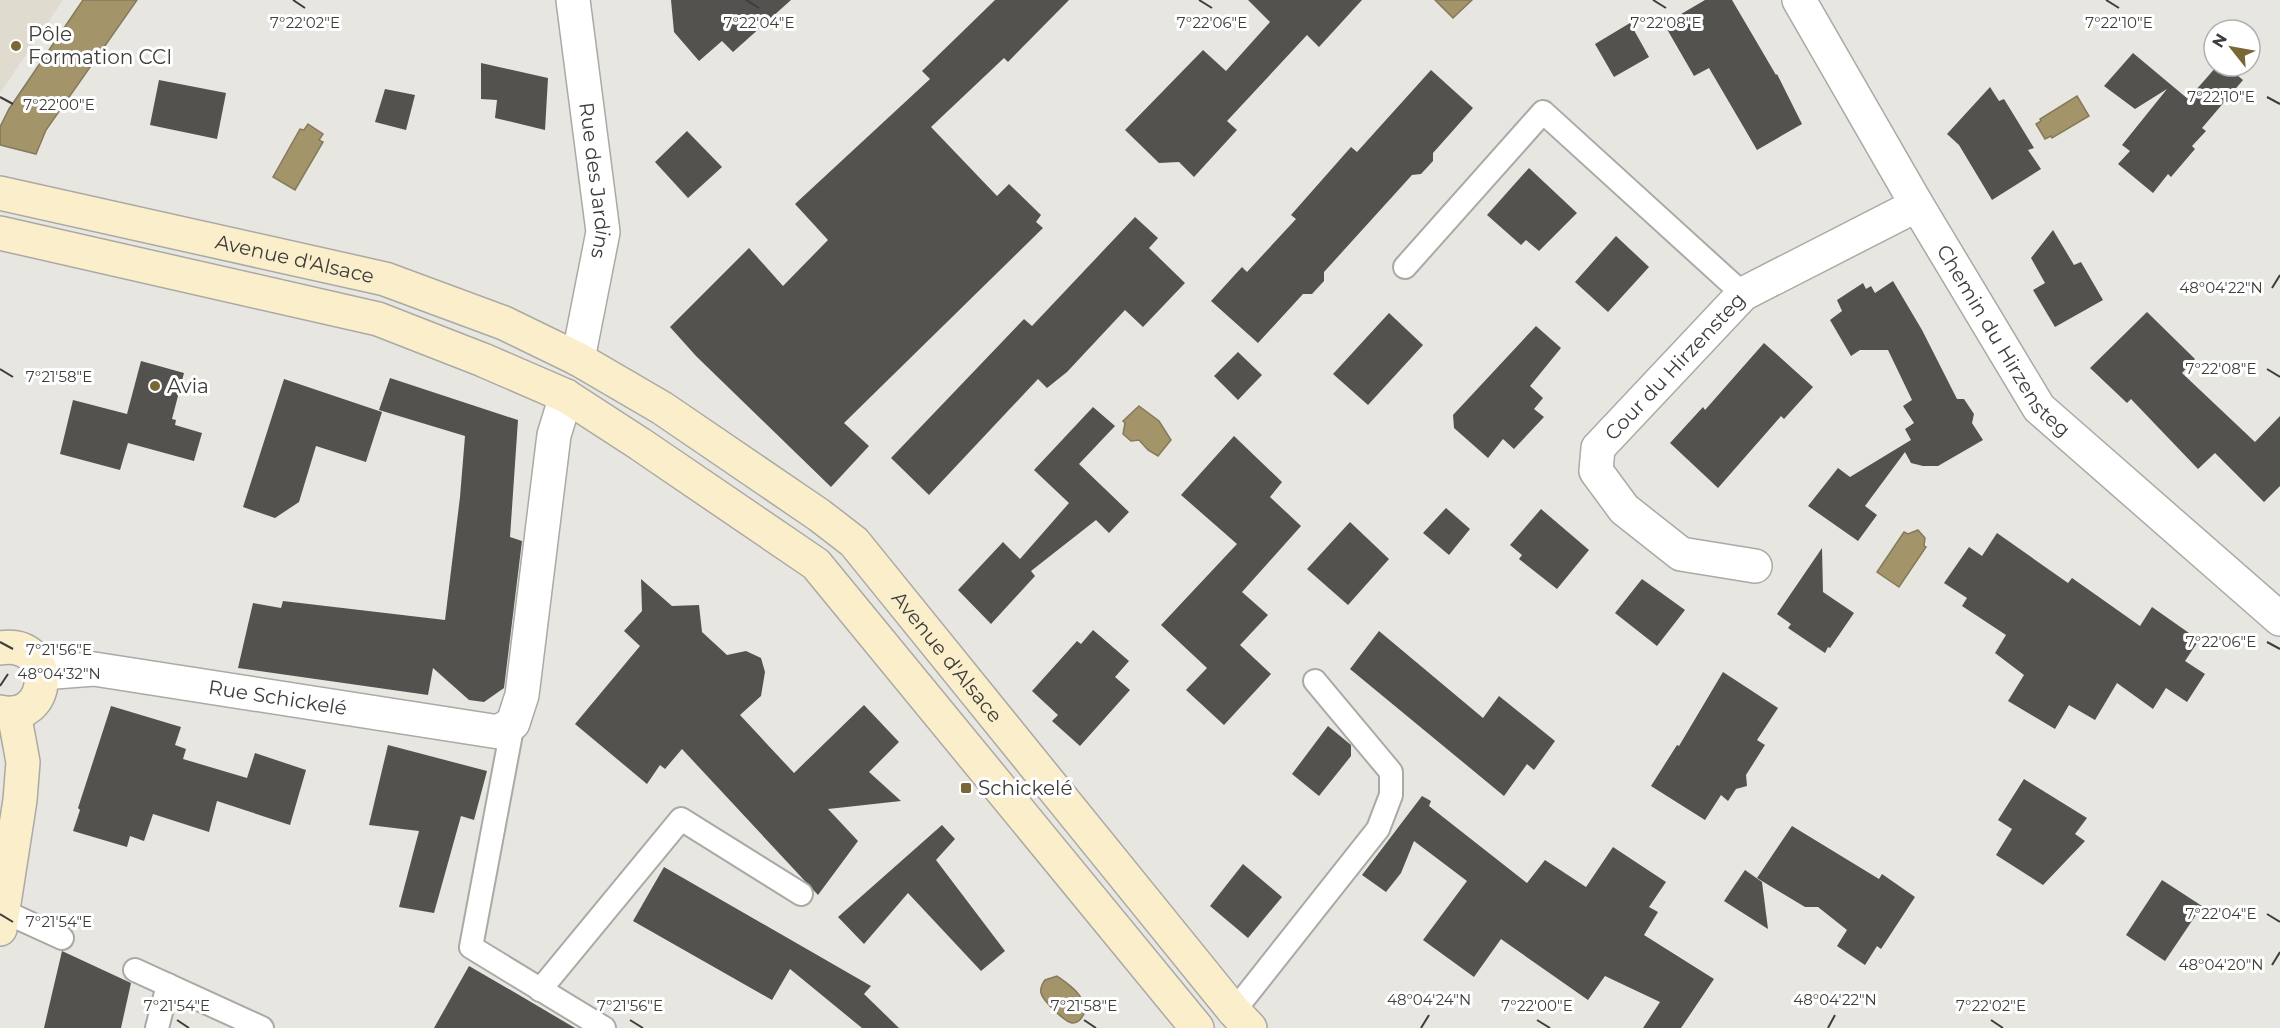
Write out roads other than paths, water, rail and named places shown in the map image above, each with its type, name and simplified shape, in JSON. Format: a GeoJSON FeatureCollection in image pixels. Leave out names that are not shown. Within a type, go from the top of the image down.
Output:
{"type":"FeatureCollection","features":[{"type":"Feature","properties":{"kind":"main road","name":"Avenue d'Alsace"},"geometry":{"type":"LineString","coordinates":[[0,193],[385,279],[504,323],[578,359],[662,408],[854,542],[1242,1020]]}},
{"type":"Feature","properties":{"kind":"main road","name":"Avenue d'Alsace"},"geometry":{"type":"LineString","coordinates":[[0,233],[378,320],[483,360],[566,396],[640,444],[816,564],[1197,1028]]}},
{"type":"Feature","properties":{"kind":"main road"},"geometry":{"type":"LineString","coordinates":[[566,396],[578,359]]}},
{"type":"Feature","properties":{"kind":"main road"},"geometry":{"type":"LineString","coordinates":[[0,645],[22,649],[31,655],[42,673],[39,694],[33,703],[25,709],[7,712],[23,762],[20,800],[2,920]]}},
{"type":"Feature","properties":{"kind":"street","name":"Rue des Jardins"},"geometry":{"type":"LineString","coordinates":[[573,0],[603,232],[578,359]]}},
{"type":"Feature","properties":{"kind":"street","name":"Chemin du Hirzensteg"},"geometry":{"type":"LineString","coordinates":[[1799,0],[1917,205],[2039,408],[2280,619]]}},
{"type":"Feature","properties":{"kind":"street","name":"Cour du Hirzensteg"},"geometry":{"type":"LineString","coordinates":[[1755,566],[1682,554],[1624,509],[1596,471],[1598,448],[1743,294],[1917,205]]}},
{"type":"Feature","properties":{"kind":"street"},"geometry":{"type":"LineString","coordinates":[[513,723],[522,694],[554,435],[566,396]]}},
{"type":"Feature","properties":{"kind":"street","name":"Rue Schickelé"},"geometry":{"type":"LineString","coordinates":[[42,673],[94,669],[499,732],[513,723]]}},
{"type":"Feature","properties":{"kind":"lane"},"geometry":{"type":"LineString","coordinates":[[1405,267],[1543,112],[1743,294]]}},
{"type":"Feature","properties":{"kind":"lane"},"geometry":{"type":"LineString","coordinates":[[1242,1020],[1378,830],[1391,795],[1391,772],[1315,681]]}},
{"type":"Feature","properties":{"kind":"lane"},"geometry":{"type":"LineString","coordinates":[[513,723],[471,947],[604,1028]]}},
{"type":"Feature","properties":{"kind":"lane"},"geometry":{"type":"LineString","coordinates":[[540,990],[681,819],[801,894]]}},
{"type":"Feature","properties":{"kind":"lane"},"geometry":{"type":"LineString","coordinates":[[2,920],[62,938]]}},
{"type":"Feature","properties":{"kind":"lane"},"geometry":{"type":"LineString","coordinates":[[135,970],[262,1028]]}},
{"type":"Feature","properties":{"kind":"lane"},"geometry":{"type":"LineString","coordinates":[[157,1028],[168,985]]}},
{"type":"Feature","properties":{"kind":"place","name":"Pôle Formation CCI"},"geometry":{"type":"Point","coordinates":[16,46]}},
{"type":"Feature","properties":{"kind":"place","name":"Avia"},"geometry":{"type":"Point","coordinates":[155,386]}},
{"type":"Feature","properties":{"kind":"place","name":"Schickelé"},"geometry":{"type":"Point","coordinates":[966,788]}}]}
